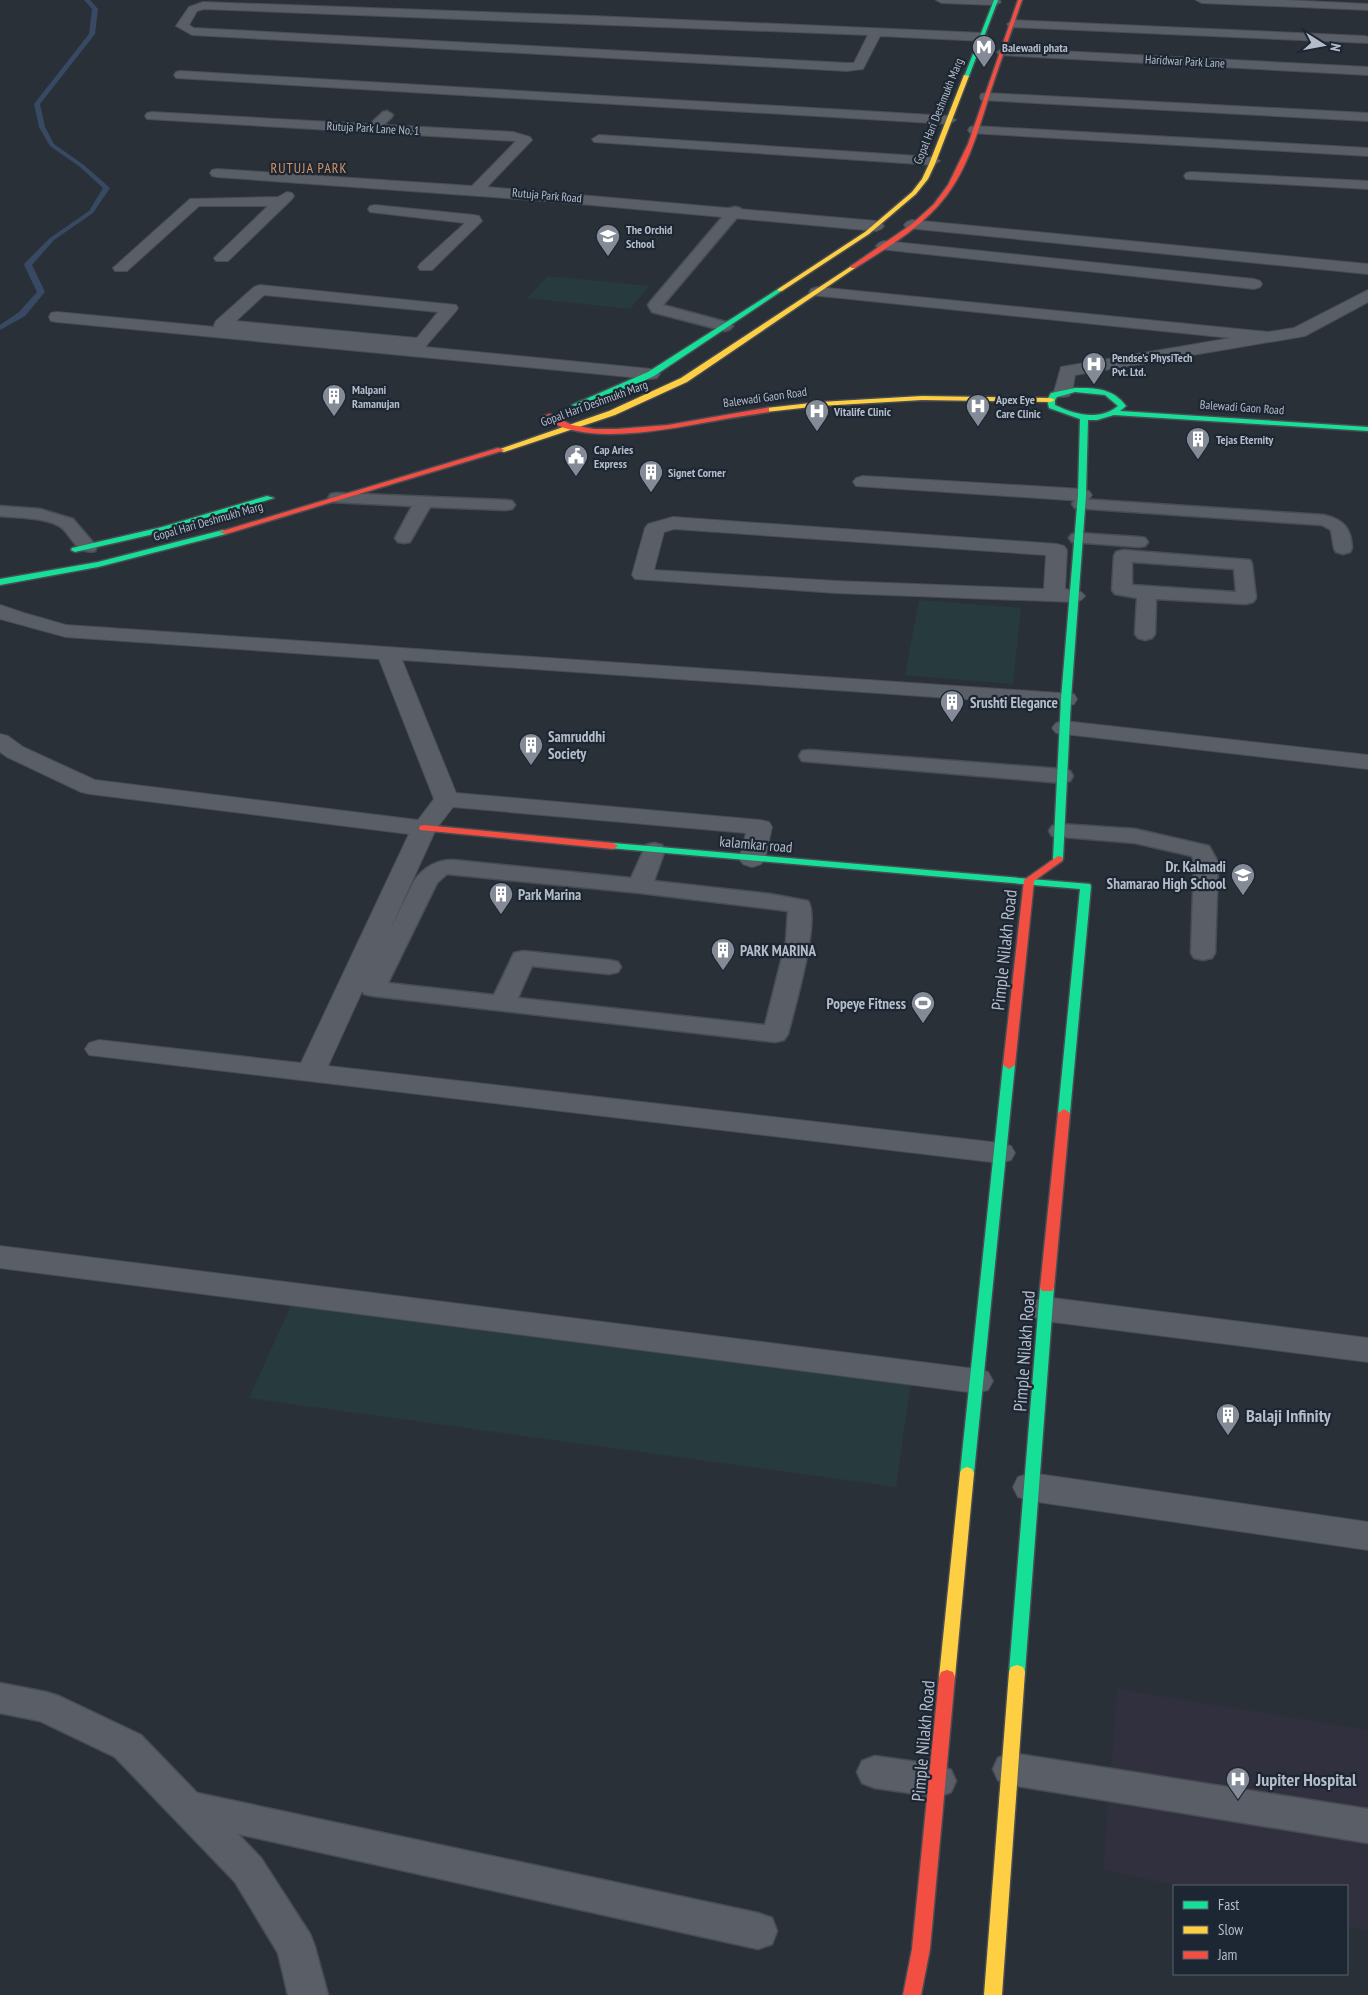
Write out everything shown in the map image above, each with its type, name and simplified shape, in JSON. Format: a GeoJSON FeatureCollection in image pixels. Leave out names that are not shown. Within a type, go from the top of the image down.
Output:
{"type":"FeatureCollection","features":[{"type":"Feature","properties":{"kind":"main road","name":"Gopal Hari Deshmukh Marg"},"geometry":{"type":"LineString","coordinates":[[0,582],[71,570],[181,544],[338,498],[571,427],[643,400],[684,380],[884,246],[912,225],[944,196],[954,182],[976,130],[1003,52],[1013,38],[1013,24],[1020,0]]}},
{"type":"Feature","properties":{"kind":"main road","name":"Gopal Hari Deshmukh Marg"},"geometry":{"type":"LineString","coordinates":[[543,417],[610,392],[651,374],[876,226],[914,193],[925,179],[933,161],[996,1]]}},
{"type":"Feature","properties":{"kind":"main road","name":"Balewadi Gaon Road"},"geometry":{"type":"LineString","coordinates":[[543,417],[571,427],[608,432],[644,429],[759,411],[857,402],[922,398],[1057,396],[1089,390],[1116,397]]}},
{"type":"Feature","properties":{"kind":"main road"},"geometry":{"type":"LineString","coordinates":[[610,392],[643,400]]}},
{"type":"Feature","properties":{"kind":"main road","name":"Balewadi Gaon Road"},"geometry":{"type":"LineString","coordinates":[[1057,396],[1052,406],[1060,411],[1084,417],[1114,414],[1368,429]]}},
{"type":"Feature","properties":{"kind":"main road"},"geometry":{"type":"LineString","coordinates":[[1116,397],[1129,399]]}},
{"type":"Feature","properties":{"kind":"main road"},"geometry":{"type":"LineString","coordinates":[[1114,414],[1122,406],[1121,401],[1116,397]]}},
{"type":"Feature","properties":{"kind":"main road"},"geometry":{"type":"LineString","coordinates":[[1084,417],[1078,538],[1064,595],[1066,699],[1060,831],[1065,866],[1086,886]]}},
{"type":"Feature","properties":{"kind":"main road","name":"Gopal Hari Deshmukh Marg"},"geometry":{"type":"LineString","coordinates":[[61,553],[164,529],[278,496]]}},
{"type":"Feature","properties":{"kind":"main road","name":"kalamkar road"},"geometry":{"type":"LineString","coordinates":[[424,828],[752,859],[1086,886]]}},
{"type":"Feature","properties":{"kind":"main road","name":"Pimple Nilakh Road"},"geometry":{"type":"LineString","coordinates":[[912,1995],[921,1949],[976,1381],[1029,880],[1065,866]]}},
{"type":"Feature","properties":{"kind":"main road","name":"Pimple Nilakh Road"},"geometry":{"type":"LineString","coordinates":[[993,1995],[1044,1309],[1086,886]]}},
{"type":"Feature","properties":{"kind":"street"},"geometry":{"type":"LineString","coordinates":[[942,0],[996,1]]}},
{"type":"Feature","properties":{"kind":"street"},"geometry":{"type":"LineString","coordinates":[[1202,0],[1368,7]]}},
{"type":"Feature","properties":{"kind":"street"},"geometry":{"type":"LineString","coordinates":[[876,32],[858,66],[847,67],[192,32],[182,26],[193,9],[203,5],[543,17],[876,32],[983,37]]}},
{"type":"Feature","properties":{"kind":"street"},"geometry":{"type":"LineString","coordinates":[[319,38],[342,9]]}},
{"type":"Feature","properties":{"kind":"street"},"geometry":{"type":"LineString","coordinates":[[517,50],[543,17]]}},
{"type":"Feature","properties":{"kind":"street"},"geometry":{"type":"LineString","coordinates":[[1013,24],[1365,40]]}},
{"type":"Feature","properties":{"kind":"street","name":"Haridwar Park Lane"},"geometry":{"type":"LineString","coordinates":[[1003,52],[1368,71]]}},
{"type":"Feature","properties":{"kind":"street"},"geometry":{"type":"LineString","coordinates":[[180,74],[949,120]]}},
{"type":"Feature","properties":{"kind":"street"},"geometry":{"type":"LineString","coordinates":[[986,97],[1368,117]]}},
{"type":"Feature","properties":{"kind":"street","name":"Rutuja Park Lane No. 1"},"geometry":{"type":"LineString","coordinates":[[152,116],[514,136],[525,140],[470,189]]}},
{"type":"Feature","properties":{"kind":"street"},"geometry":{"type":"LineString","coordinates":[[976,130],[1368,152]]}},
{"type":"Feature","properties":{"kind":"street"},"geometry":{"type":"LineString","coordinates":[[599,139],[933,161]]}},
{"type":"Feature","properties":{"kind":"street","name":"Rutuja Park Road"},"geometry":{"type":"LineString","coordinates":[[218,173],[470,189],[735,211],[876,226]]}},
{"type":"Feature","properties":{"kind":"street"},"geometry":{"type":"LineString","coordinates":[[1190,176],[1368,185]]}},
{"type":"Feature","properties":{"kind":"street"},"geometry":{"type":"LineString","coordinates":[[222,258],[306,178]]}},
{"type":"Feature","properties":{"kind":"street"},"geometry":{"type":"LineString","coordinates":[[437,214],[470,189]]}},
{"type":"Feature","properties":{"kind":"street"},"geometry":{"type":"LineString","coordinates":[[121,268],[195,202],[280,201]]}},
{"type":"Feature","properties":{"kind":"street"},"geometry":{"type":"LineString","coordinates":[[375,209],[467,216],[475,221],[426,267]]}},
{"type":"Feature","properties":{"kind":"street"},"geometry":{"type":"LineString","coordinates":[[912,225],[1368,269]]}},
{"type":"Feature","properties":{"kind":"street"},"geometry":{"type":"LineString","coordinates":[[884,246],[1254,284]]}},
{"type":"Feature","properties":{"kind":"street"},"geometry":{"type":"LineString","coordinates":[[57,317],[333,339],[421,343],[450,308],[260,290],[222,325],[333,339],[651,374]]}},
{"type":"Feature","properties":{"kind":"street"},"geometry":{"type":"LineString","coordinates":[[817,292],[1267,338]]}},
{"type":"Feature","properties":{"kind":"street"},"geometry":{"type":"LineString","coordinates":[[1299,332],[1368,295]]}},
{"type":"Feature","properties":{"kind":"street"},"geometry":{"type":"LineString","coordinates":[[1057,396],[1067,371],[1299,332],[1324,335]]}},
{"type":"Feature","properties":{"kind":"street"},"geometry":{"type":"LineString","coordinates":[[862,482],[1081,500]]}},
{"type":"Feature","properties":{"kind":"street"},"geometry":{"type":"LineString","coordinates":[[673,523],[1057,550],[1064,595],[836,586],[642,575],[655,528],[673,523]]}},
{"type":"Feature","properties":{"kind":"street"},"geometry":{"type":"LineString","coordinates":[[0,611],[16,618],[66,631],[1066,699]]}},
{"type":"Feature","properties":{"kind":"street"},"geometry":{"type":"LineString","coordinates":[[388,653],[446,799]]}},
{"type":"Feature","properties":{"kind":"street"},"geometry":{"type":"LineString","coordinates":[[1064,728],[1368,762]]}},
{"type":"Feature","properties":{"kind":"street"},"geometry":{"type":"LineString","coordinates":[[0,741],[15,752],[90,786],[424,828]]}},
{"type":"Feature","properties":{"kind":"street"},"geometry":{"type":"LineString","coordinates":[[311,1072],[424,828],[446,799]]}},
{"type":"Feature","properties":{"kind":"street"},"geometry":{"type":"LineString","coordinates":[[446,799],[760,827],[752,859]]}},
{"type":"Feature","properties":{"kind":"street"},"geometry":{"type":"LineString","coordinates":[[99,1049],[1000,1153]]}},
{"type":"Feature","properties":{"kind":"street"},"geometry":{"type":"LineString","coordinates":[[0,1257],[976,1381]]}},
{"type":"Feature","properties":{"kind":"street"},"geometry":{"type":"LineString","coordinates":[[1044,1309],[1368,1350]]}},
{"type":"Feature","properties":{"kind":"street"},"geometry":{"type":"LineString","coordinates":[[1031,1488],[1368,1536]]}},
{"type":"Feature","properties":{"kind":"lane"},"geometry":{"type":"LineString","coordinates":[[373,128],[387,115]]}},
{"type":"Feature","properties":{"kind":"lane"},"geometry":{"type":"LineString","coordinates":[[725,326],[668,313],[657,309],[655,305],[735,211]]}},
{"type":"Feature","properties":{"kind":"lane"},"geometry":{"type":"LineString","coordinates":[[338,498],[506,505]]}},
{"type":"Feature","properties":{"kind":"lane"},"geometry":{"type":"LineString","coordinates":[[1081,500],[1142,508],[1324,520],[1335,523],[1342,532],[1343,548]]}},
{"type":"Feature","properties":{"kind":"lane"},"geometry":{"type":"LineString","coordinates":[[404,538],[424,501]]}},
{"type":"Feature","properties":{"kind":"lane"},"geometry":{"type":"LineString","coordinates":[[1139,549],[1142,508]]}},
{"type":"Feature","properties":{"kind":"lane"},"geometry":{"type":"LineString","coordinates":[[0,511],[40,514],[68,523],[88,547]]}},
{"type":"Feature","properties":{"kind":"lane"},"geometry":{"type":"LineString","coordinates":[[1078,538],[1243,564],[1246,598],[1122,590],[1123,556],[1139,549]]}},
{"type":"Feature","properties":{"kind":"lane"},"geometry":{"type":"LineString","coordinates":[[1145,634],[1147,593]]}},
{"type":"Feature","properties":{"kind":"lane"},"geometry":{"type":"LineString","coordinates":[[810,756],[1062,776]]}},
{"type":"Feature","properties":{"kind":"lane"},"geometry":{"type":"LineString","coordinates":[[1060,831],[1135,836],[1201,851],[1206,862],[1203,952]]}},
{"type":"Feature","properties":{"kind":"lane"},"geometry":{"type":"LineString","coordinates":[[640,886],[654,850]]}},
{"type":"Feature","properties":{"kind":"lane"},"geometry":{"type":"LineString","coordinates":[[444,867],[466,868],[640,886],[800,906],[798,940],[775,1034],[373,989],[426,880],[434,870],[444,867]]}},
{"type":"Feature","properties":{"kind":"lane"},"geometry":{"type":"LineString","coordinates":[[503,1004],[523,958],[609,967]]}},
{"type":"Feature","properties":{"kind":"lane"},"geometry":{"type":"LineString","coordinates":[[0,1698],[46,1707],[128,1746],[248,1870],[296,1947],[308,1995]]}},
{"type":"Feature","properties":{"kind":"lane"},"geometry":{"type":"LineString","coordinates":[[1011,1769],[1368,1826]]}},
{"type":"Feature","properties":{"kind":"lane"},"geometry":{"type":"LineString","coordinates":[[875,1772],[938,1781]]}},
{"type":"Feature","properties":{"kind":"lane"},"geometry":{"type":"LineString","coordinates":[[188,1807],[758,1931]]}},
{"type":"Feature","properties":{"kind":"shaded area","name":"Jupiter Hospital"},"geometry":{"type":"Polygon","coordinates":[[[1117,1689],[1368,1730],[1368,1931],[1348,1926],[1348,1885],[1173,1885],[1103,1869],[1117,1689]]]}},
{"type":"Feature","properties":{"kind":"green space"},"geometry":{"type":"Polygon","coordinates":[[[548,276],[649,286],[630,309],[527,298],[548,276]]]}},
{"type":"Feature","properties":{"kind":"green space"},"geometry":{"type":"Polygon","coordinates":[[[919,600],[1021,608],[1013,684],[905,675],[919,600]]]}},
{"type":"Feature","properties":{"kind":"green space"},"geometry":{"type":"Polygon","coordinates":[[[293,1301],[911,1381],[896,1487],[249,1398],[293,1301]]]}},
{"type":"Feature","properties":{"kind":"waterway"},"geometry":{"type":"LineString","coordinates":[[0,328],[22,314],[41,292],[28,265],[52,239],[91,212],[107,188],[82,166],[52,145],[42,127],[37,104],[92,34],[95,9],[87,0]]}},
{"type":"Feature","properties":{"kind":"traffic: fast"},"geometry":{"type":"LineString","coordinates":[[966,76],[996,0]]}},
{"type":"Feature","properties":{"kind":"traffic: fast"},"geometry":{"type":"LineString","coordinates":[[576,405],[626,386],[651,374],[780,290]]}},
{"type":"Feature","properties":{"kind":"traffic: fast"},"geometry":{"type":"LineString","coordinates":[[1075,390],[1108,393],[1118,400],[1122,406],[1115,412],[1097,418],[1069,414],[1052,406],[1051,400],[1054,395],[1075,390]]}},
{"type":"Feature","properties":{"kind":"traffic: fast"},"geometry":{"type":"LineString","coordinates":[[1114,413],[1368,429]]}},
{"type":"Feature","properties":{"kind":"traffic: fast"},"geometry":{"type":"LineString","coordinates":[[1058,859],[1066,699],[1082,495],[1084,417]]}},
{"type":"Feature","properties":{"kind":"traffic: fast"},"geometry":{"type":"LineString","coordinates":[[75,550],[164,529],[270,498]]}},
{"type":"Feature","properties":{"kind":"traffic: fast"},"geometry":{"type":"LineString","coordinates":[[0,582],[98,564],[223,532]]}},
{"type":"Feature","properties":{"kind":"traffic: fast"},"geometry":{"type":"LineString","coordinates":[[613,846],[1086,886]]}},
{"type":"Feature","properties":{"kind":"traffic: fast"},"geometry":{"type":"LineString","coordinates":[[1064,1113],[1086,886]]}},
{"type":"Feature","properties":{"kind":"traffic: fast"},"geometry":{"type":"LineString","coordinates":[[967,1473],[1009,1065]]}},
{"type":"Feature","properties":{"kind":"traffic: fast"},"geometry":{"type":"LineString","coordinates":[[1017,1672],[1047,1288]]}},
{"type":"Feature","properties":{"kind":"traffic: slow"},"geometry":{"type":"LineString","coordinates":[[780,290],[867,233],[914,193],[925,179],[932,164],[966,76]]}},
{"type":"Feature","properties":{"kind":"traffic: slow"},"geometry":{"type":"LineString","coordinates":[[501,450],[612,413],[684,380],[853,267]]}},
{"type":"Feature","properties":{"kind":"traffic: slow"},"geometry":{"type":"LineString","coordinates":[[766,410],[820,404],[922,398],[1051,400]]}},
{"type":"Feature","properties":{"kind":"traffic: slow"},"geometry":{"type":"LineString","coordinates":[[947,1677],[967,1473]]}},
{"type":"Feature","properties":{"kind":"traffic: slow"},"geometry":{"type":"LineString","coordinates":[[993,1995],[1017,1672]]}},
{"type":"Feature","properties":{"kind":"traffic: jam"},"geometry":{"type":"LineString","coordinates":[[853,267],[890,243],[925,216],[951,185],[971,144],[1020,0]]}},
{"type":"Feature","properties":{"kind":"traffic: jam"},"geometry":{"type":"LineString","coordinates":[[547,416],[572,427],[594,431],[617,432],[668,427],[766,410]]}},
{"type":"Feature","properties":{"kind":"traffic: jam"},"geometry":{"type":"LineString","coordinates":[[223,532],[501,450]]}},
{"type":"Feature","properties":{"kind":"traffic: jam"},"geometry":{"type":"LineString","coordinates":[[424,828],[613,846]]}},
{"type":"Feature","properties":{"kind":"traffic: jam"},"geometry":{"type":"LineString","coordinates":[[1009,1065],[1029,880],[1058,859]]}},
{"type":"Feature","properties":{"kind":"traffic: jam"},"geometry":{"type":"LineString","coordinates":[[1047,1288],[1064,1113]]}},
{"type":"Feature","properties":{"kind":"traffic: jam"},"geometry":{"type":"LineString","coordinates":[[912,1995],[921,1949],[947,1677]]}},
{"type":"Feature","properties":{"kind":"place","name":"Balewadi phata"},"geometry":{"type":"Point","coordinates":[984,68]}},
{"type":"Feature","properties":{"kind":"place","name":"The Orchid School"},"geometry":{"type":"Point","coordinates":[608,257]}},
{"type":"Feature","properties":{"kind":"place","name":"Pendse's PhysiTech Pvt. Ltd."},"geometry":{"type":"Point","coordinates":[1094,385]}},
{"type":"Feature","properties":{"kind":"place","name":"Malpani Ramanujan"},"geometry":{"type":"Point","coordinates":[334,417]}},
{"type":"Feature","properties":{"kind":"place","name":"Apex Eye Care Clinic"},"geometry":{"type":"Point","coordinates":[978,427]}},
{"type":"Feature","properties":{"kind":"place","name":"Vitalife Clinic"},"geometry":{"type":"Point","coordinates":[817,432]}},
{"type":"Feature","properties":{"kind":"place","name":"Tejas Eternity"},"geometry":{"type":"Point","coordinates":[1198,460]}},
{"type":"Feature","properties":{"kind":"place","name":"Cap Aries Express"},"geometry":{"type":"Point","coordinates":[576,477]}},
{"type":"Feature","properties":{"kind":"place","name":"Signet Corner"},"geometry":{"type":"Point","coordinates":[651,493]}},
{"type":"Feature","properties":{"kind":"place","name":"Srushti Elegance"},"geometry":{"type":"Point","coordinates":[952,723]}},
{"type":"Feature","properties":{"kind":"place","name":"Samruddhi Society"},"geometry":{"type":"Point","coordinates":[531,766]}},
{"type":"Feature","properties":{"kind":"place","name":"Dr. Kalmadi Shamarao High School"},"geometry":{"type":"Point","coordinates":[1243,896]}},
{"type":"Feature","properties":{"kind":"place","name":"Park Marina"},"geometry":{"type":"Point","coordinates":[501,915]}},
{"type":"Feature","properties":{"kind":"place","name":"PARK MARINA"},"geometry":{"type":"Point","coordinates":[723,971]}},
{"type":"Feature","properties":{"kind":"place","name":"Popeye Fitness"},"geometry":{"type":"Point","coordinates":[923,1024]}},
{"type":"Feature","properties":{"kind":"place","name":"Balaji Infinity"},"geometry":{"type":"Point","coordinates":[1228,1436]}},
{"type":"Feature","properties":{"kind":"place","name":"Jupiter Hospital"},"geometry":{"type":"Point","coordinates":[1238,1800]}},
{"type":"Feature","properties":{"kind":"district","name":"RUTUJA PARK"},"geometry":{"type":"Point","coordinates":[309,168]}}]}
